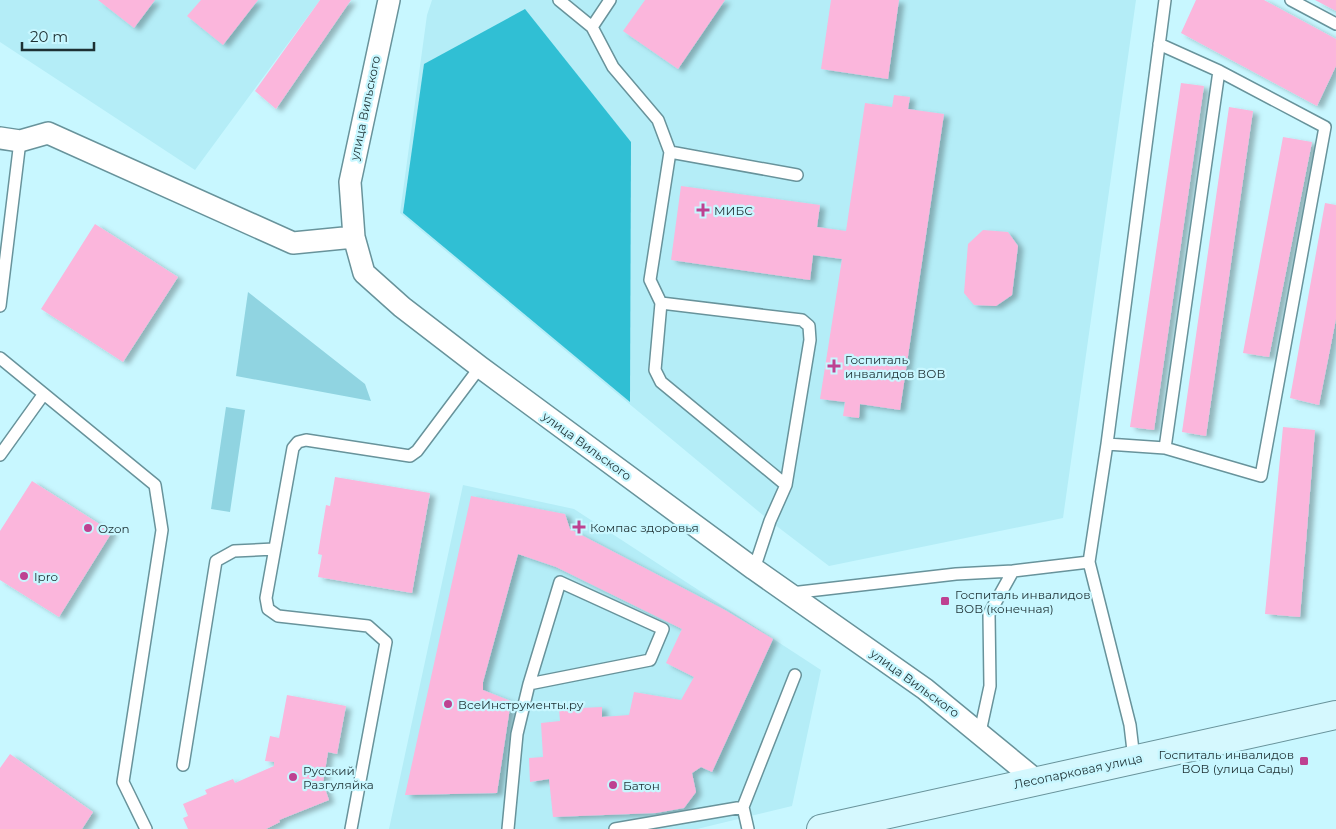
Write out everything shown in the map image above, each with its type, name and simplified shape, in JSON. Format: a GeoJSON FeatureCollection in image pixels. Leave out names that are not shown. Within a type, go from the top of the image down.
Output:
{"type":"FeatureCollection","features":[{"type":"Feature","properties":{"kind":"main road","name":"Лесопарковая улица"},"geometry":{"type":"LineString","coordinates":[[821,829],[1336,715]]}},
{"type":"Feature","properties":{"kind":"street","name":"улица Вильского"},"geometry":{"type":"LineString","coordinates":[[389,0],[350,182],[354,237],[364,272],[402,307],[480,368],[754,569],[925,689],[1037,780]]}},
{"type":"Feature","properties":{"kind":"street"},"geometry":{"type":"LineString","coordinates":[[10,140],[48,132],[292,243],[354,237]]}},
{"type":"Feature","properties":{"kind":"lane"},"geometry":{"type":"LineString","coordinates":[[559,0],[592,27],[614,67],[658,120],[670,152],[650,280],[660,303],[654,370],[661,382],[786,486]]}},
{"type":"Feature","properties":{"kind":"lane"},"geometry":{"type":"LineString","coordinates":[[592,27],[610,0]]}},
{"type":"Feature","properties":{"kind":"lane"},"geometry":{"type":"LineString","coordinates":[[1134,759],[1130,725],[1089,562],[1107,444],[1165,0]]}},
{"type":"Feature","properties":{"kind":"lane"},"geometry":{"type":"LineString","coordinates":[[1291,0],[1336,24]]}},
{"type":"Feature","properties":{"kind":"lane"},"geometry":{"type":"LineString","coordinates":[[1107,444],[1165,448],[1261,476],[1325,127],[1219,71],[1160,44]]}},
{"type":"Feature","properties":{"kind":"lane"},"geometry":{"type":"LineString","coordinates":[[1165,448],[1219,71]]}},
{"type":"Feature","properties":{"kind":"lane"},"geometry":{"type":"LineString","coordinates":[[0,306],[10,140]]}},
{"type":"Feature","properties":{"kind":"lane"},"geometry":{"type":"LineString","coordinates":[[670,152],[797,175]]}},
{"type":"Feature","properties":{"kind":"lane"},"geometry":{"type":"LineString","coordinates":[[660,303],[802,320],[809,326],[810,340],[786,486],[770,521],[754,569]]}},
{"type":"Feature","properties":{"kind":"lane"},"geometry":{"type":"LineString","coordinates":[[0,358],[154,485],[162,530],[123,782],[145,828]]}},
{"type":"Feature","properties":{"kind":"lane"},"geometry":{"type":"LineString","coordinates":[[351,829],[386,642],[368,626],[278,616],[268,610],[266,598],[293,448],[298,442],[306,440],[410,456],[417,450],[480,368]]}},
{"type":"Feature","properties":{"kind":"lane"},"geometry":{"type":"LineString","coordinates":[[0,455],[43,395]]}},
{"type":"Feature","properties":{"kind":"lane"},"geometry":{"type":"LineString","coordinates":[[183,765],[216,561],[234,551],[274,549]]}},
{"type":"Feature","properties":{"kind":"lane"},"geometry":{"type":"LineString","coordinates":[[789,594],[956,574],[1013,571],[1089,562]]}},
{"type":"Feature","properties":{"kind":"lane"},"geometry":{"type":"LineString","coordinates":[[980,732],[990,686],[989,614],[1013,571]]}},
{"type":"Feature","properties":{"kind":"lane"},"geometry":{"type":"LineString","coordinates":[[508,829],[517,734],[529,684],[560,582],[663,630],[650,660],[529,684]]}},
{"type":"Feature","properties":{"kind":"lane"},"geometry":{"type":"LineString","coordinates":[[748,829],[742,807],[795,675]]}},
{"type":"Feature","properties":{"kind":"lane"},"geometry":{"type":"LineString","coordinates":[[615,829],[742,807]]}},
{"type":"Feature","properties":{"kind":"shaded area"},"geometry":{"type":"Polygon","coordinates":[[[0,0],[320,0],[195,170],[0,42],[0,0]]]}},
{"type":"Feature","properties":{"kind":"shaded area","name":"Госпиталь инвалидов ВОВ"},"geometry":{"type":"Polygon","coordinates":[[[432,0],[1136,0],[1063,518],[829,566],[770,521],[400,213],[427,15],[432,0]]]}},
{"type":"Feature","properties":{"kind":"shaded area"},"geometry":{"type":"Polygon","coordinates":[[[525,9],[631,142],[630,402],[403,213],[424,64],[525,9]]]}},
{"type":"Feature","properties":{"kind":"shaded area"},"geometry":{"type":"Polygon","coordinates":[[[248,292],[365,384],[371,401],[236,376],[248,292]]]}},
{"type":"Feature","properties":{"kind":"shaded area"},"geometry":{"type":"Polygon","coordinates":[[[226,407],[245,410],[230,512],[211,509],[226,407]]]}},
{"type":"Feature","properties":{"kind":"shaded area"},"geometry":{"type":"Polygon","coordinates":[[[463,485],[574,509],[821,670],[792,806],[697,829],[389,829],[463,485]]]}},
{"type":"Feature","properties":{"kind":"building"},"geometry":{"type":"Polygon","coordinates":[[[98,0],[155,0],[134,28],[98,0]]]}},
{"type":"Feature","properties":{"kind":"building"},"geometry":{"type":"Polygon","coordinates":[[[201,0],[258,0],[223,45],[187,16],[201,0]]]}},
{"type":"Feature","properties":{"kind":"building"},"geometry":{"type":"Polygon","coordinates":[[[320,0],[351,0],[276,109],[255,91],[320,0]]]}},
{"type":"Feature","properties":{"kind":"building"},"geometry":{"type":"Polygon","coordinates":[[[645,0],[725,0],[678,69],[623,31],[645,0]]]}},
{"type":"Feature","properties":{"kind":"building"},"geometry":{"type":"Polygon","coordinates":[[[831,0],[899,0],[888,79],[821,69],[831,0]]]}},
{"type":"Feature","properties":{"kind":"building"},"geometry":{"type":"Polygon","coordinates":[[[1196,0],[1264,0],[1336,39],[1336,66],[1317,106],[1181,33],[1196,0]]]}},
{"type":"Feature","properties":{"kind":"building"},"geometry":{"type":"Polygon","coordinates":[[[1315,0],[1336,0],[1336,11],[1315,0]]]}},
{"type":"Feature","properties":{"kind":"building"},"geometry":{"type":"Polygon","coordinates":[[[1181,83],[1204,86],[1154,430],[1130,427],[1181,83]]]}},
{"type":"Feature","properties":{"kind":"building"},"geometry":{"type":"Polygon","coordinates":[[[894,95],[910,97],[908,109],[944,114],[900,410],[860,404],[859,418],[843,416],[845,402],[820,399],[842,259],[813,255],[810,280],[671,260],[681,186],[820,205],[817,227],[846,231],[865,103],[892,107],[894,95]]]}},
{"type":"Feature","properties":{"kind":"building"},"geometry":{"type":"Polygon","coordinates":[[[1229,107],[1253,111],[1206,436],[1182,432],[1229,107]]]}},
{"type":"Feature","properties":{"kind":"building"},"geometry":{"type":"Polygon","coordinates":[[[1283,137],[1312,142],[1269,357],[1243,353],[1283,137]]]}},
{"type":"Feature","properties":{"kind":"building"},"geometry":{"type":"Polygon","coordinates":[[[1325,203],[1336,205],[1336,319],[1319,405],[1290,398],[1325,203]]]}},
{"type":"Feature","properties":{"kind":"building"},"geometry":{"type":"Polygon","coordinates":[[[95,224],[178,277],[123,362],[41,309],[95,224]]]}},
{"type":"Feature","properties":{"kind":"building"},"geometry":{"type":"Polygon","coordinates":[[[983,230],[1008,232],[1018,246],[1012,295],[996,306],[974,305],[964,293],[968,244],[983,230]]]}},
{"type":"Feature","properties":{"kind":"building"},"geometry":{"type":"Polygon","coordinates":[[[1283,427],[1315,430],[1300,617],[1265,614],[1283,427]]]}},
{"type":"Feature","properties":{"kind":"building"},"geometry":{"type":"Polygon","coordinates":[[[335,477],[430,493],[412,593],[318,577],[322,555],[318,554],[326,505],[330,506],[335,477]]]}},
{"type":"Feature","properties":{"kind":"building"},"geometry":{"type":"Polygon","coordinates":[[[32,481],[112,532],[59,617],[0,580],[0,531],[32,481]]]}},
{"type":"Feature","properties":{"kind":"building"},"geometry":{"type":"Polygon","coordinates":[[[471,496],[565,514],[570,529],[725,610],[773,639],[712,772],[701,767],[692,773],[696,792],[684,808],[656,813],[553,817],[549,779],[530,782],[529,758],[543,757],[541,723],[560,721],[559,709],[602,707],[602,717],[629,715],[634,692],[681,700],[694,677],[666,663],[682,629],[556,567],[518,554],[483,682],[483,690],[511,701],[497,793],[405,795],[471,496]]]}},
{"type":"Feature","properties":{"kind":"building"},"geometry":{"type":"Polygon","coordinates":[[[287,695],[346,706],[337,754],[328,752],[323,783],[329,800],[279,820],[280,822],[266,829],[188,829],[183,818],[188,816],[183,804],[207,794],[205,790],[233,779],[235,783],[274,766],[274,762],[265,761],[270,736],[279,738],[287,695]]]}},
{"type":"Feature","properties":{"kind":"building"},"geometry":{"type":"Polygon","coordinates":[[[10,754],[93,812],[82,829],[0,829],[0,768],[10,754]]]}},
{"type":"Feature","properties":{"kind":"place","name":"МИБС"},"geometry":{"type":"Point","coordinates":[703,210]}},
{"type":"Feature","properties":{"kind":"place","name":"Госпиталь инвалидов ВОВ"},"geometry":{"type":"Point","coordinates":[834,366]}},
{"type":"Feature","properties":{"kind":"place","name":"Компас здоровья"},"geometry":{"type":"Point","coordinates":[579,527]}},
{"type":"Feature","properties":{"kind":"place","name":"Ozon"},"geometry":{"type":"Point","coordinates":[88,528]}},
{"type":"Feature","properties":{"kind":"place","name":"Ipro"},"geometry":{"type":"Point","coordinates":[24,576]}},
{"type":"Feature","properties":{"kind":"place","name":"Госпиталь инвалидов ВОВ (конечная)"},"geometry":{"type":"Point","coordinates":[945,601]}},
{"type":"Feature","properties":{"kind":"place","name":"ВсеИнструменты.ру"},"geometry":{"type":"Point","coordinates":[448,704]}},
{"type":"Feature","properties":{"kind":"place","name":"Госпиталь инвалидов ВОВ (улица Сады)"},"geometry":{"type":"Point","coordinates":[1304,761]}},
{"type":"Feature","properties":{"kind":"place","name":"Русский Разгуляйка"},"geometry":{"type":"Point","coordinates":[293,777]}},
{"type":"Feature","properties":{"kind":"place","name":"Батон"},"geometry":{"type":"Point","coordinates":[613,785]}}]}
